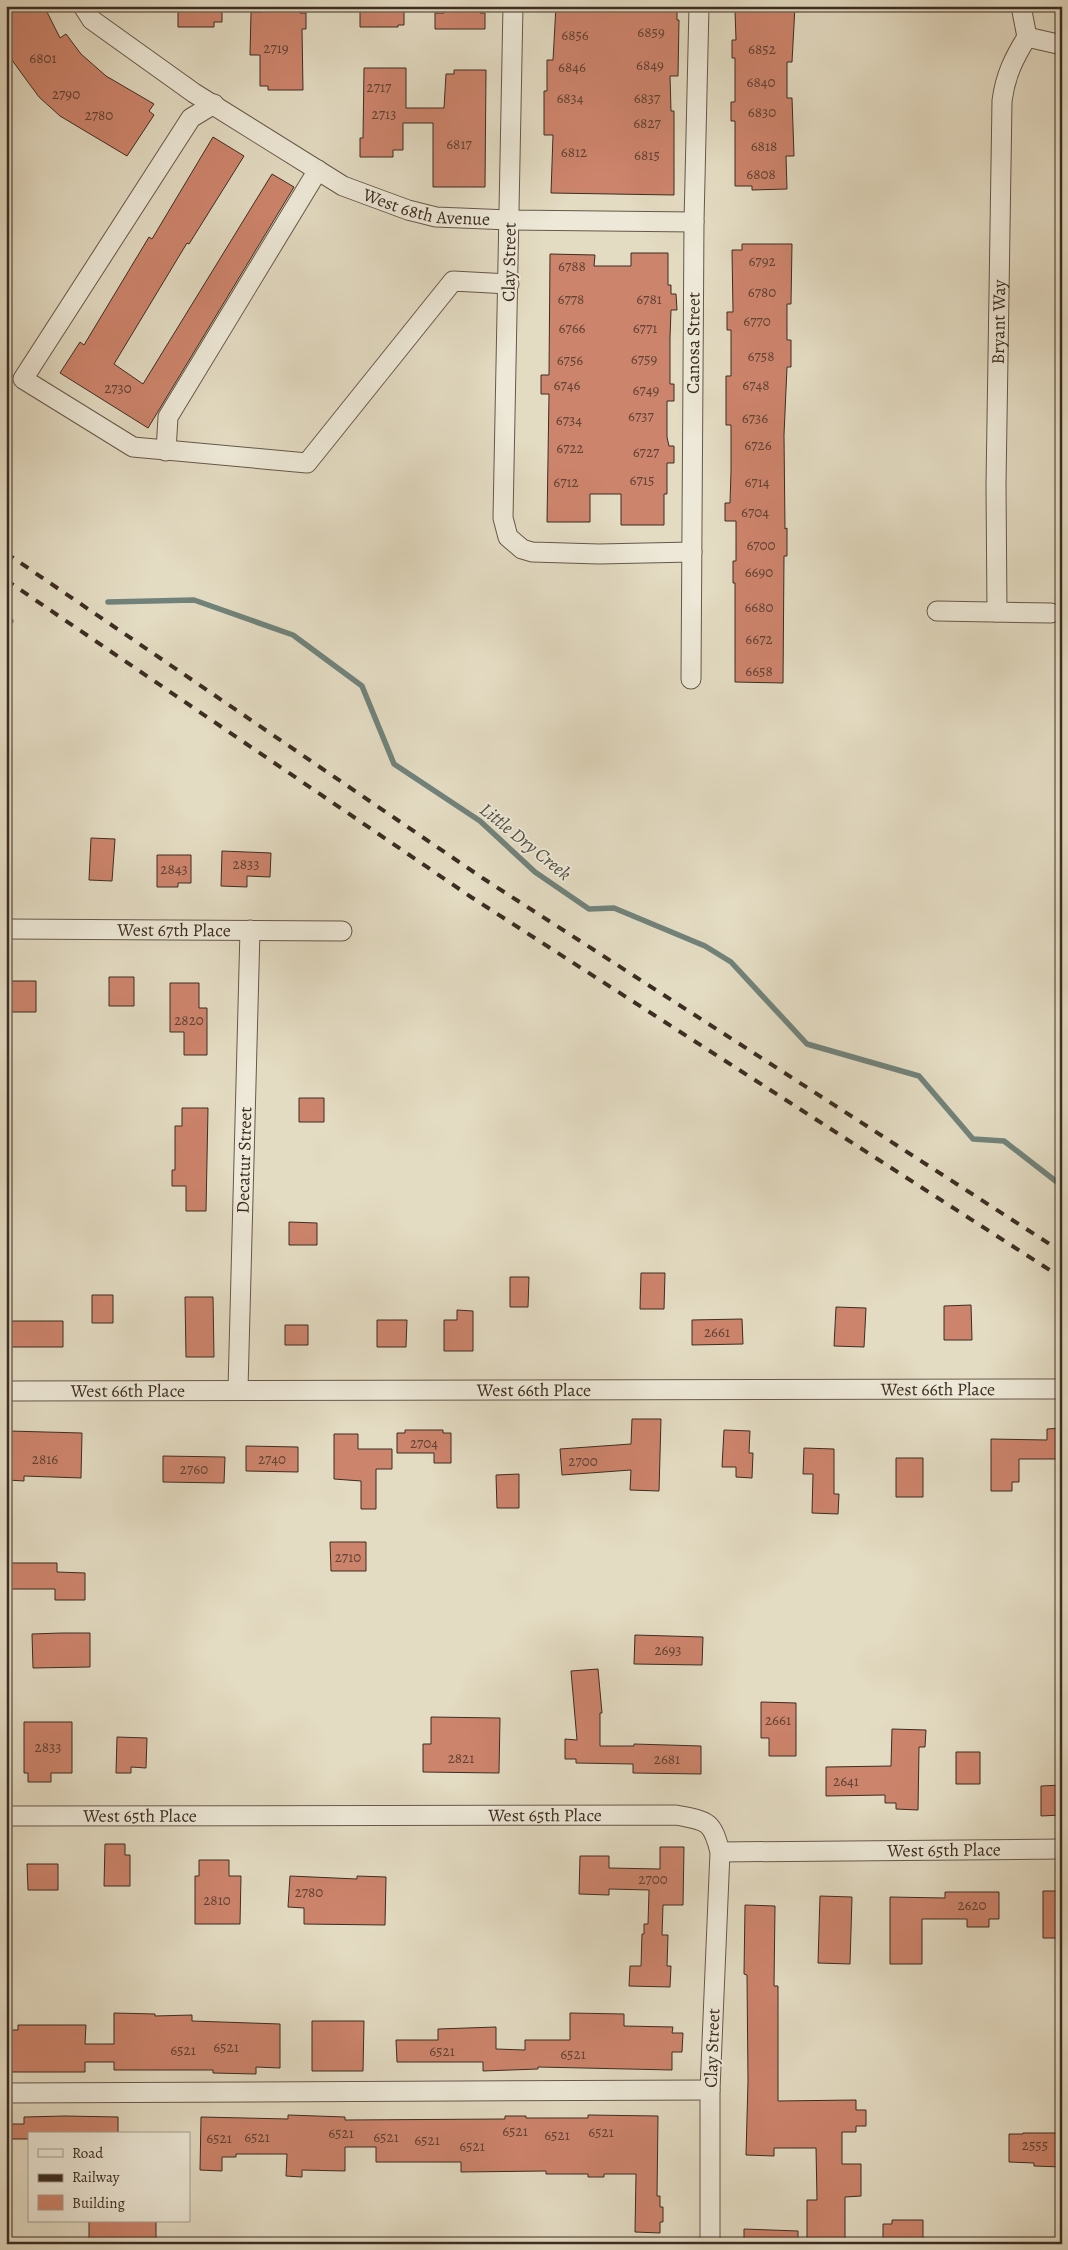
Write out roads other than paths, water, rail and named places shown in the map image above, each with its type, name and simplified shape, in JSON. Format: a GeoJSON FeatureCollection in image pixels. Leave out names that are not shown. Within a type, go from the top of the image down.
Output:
{"type":"FeatureCollection","features":[{"type":"Feature","properties":{"kind":"street","name":"West 68th Avenue"},"geometry":{"type":"LineString","coordinates":[[83,6],[92,20],[194,93],[343,186],[408,210],[436,217],[510,220],[694,222]]}},
{"type":"Feature","properties":{"kind":"street","name":"Clay Street"},"geometry":{"type":"LineString","coordinates":[[513,6],[503,518],[508,537],[522,549],[532,552],[599,554],[692,552]]}},
{"type":"Feature","properties":{"kind":"street","name":"Canosa Street"},"geometry":{"type":"LineString","coordinates":[[691,680],[694,222],[699,6]]}},
{"type":"Feature","properties":{"kind":"street"},"geometry":{"type":"LineString","coordinates":[[1021,6],[1027,37],[1062,45]]}},
{"type":"Feature","properties":{"kind":"street","name":"Bryant Way"},"geometry":{"type":"LineString","coordinates":[[997,612],[996,485],[1002,101],[1004,83],[1012,63],[1027,37]]}},
{"type":"Feature","properties":{"kind":"street"},"geometry":{"type":"LineString","coordinates":[[214,104],[191,118],[23,379],[133,447],[307,463],[453,281],[509,284]]}},
{"type":"Feature","properties":{"kind":"street"},"geometry":{"type":"LineString","coordinates":[[166,451],[168,417],[318,170]]}},
{"type":"Feature","properties":{"kind":"street"},"geometry":{"type":"LineString","coordinates":[[937,611],[1051,614]]}},
{"type":"Feature","properties":{"kind":"street","name":"West 67th Place"},"geometry":{"type":"LineString","coordinates":[[6,929],[342,931]]}},
{"type":"Feature","properties":{"kind":"street","name":"Decatur Street"},"geometry":{"type":"LineString","coordinates":[[238,1390],[250,930]]}},
{"type":"Feature","properties":{"kind":"street","name":"West 66th Place"},"geometry":{"type":"LineString","coordinates":[[6,1391],[1062,1389]]}},
{"type":"Feature","properties":{"kind":"street","name":"West 65th Place"},"geometry":{"type":"LineString","coordinates":[[6,1816],[676,1815],[696,1819],[707,1824],[714,1831],[720,1852],[1062,1849]]}},
{"type":"Feature","properties":{"kind":"street","name":"Clay Street"},"geometry":{"type":"LineString","coordinates":[[710,2244],[710,2090],[720,1852]]}},
{"type":"Feature","properties":{"kind":"street"},"geometry":{"type":"LineString","coordinates":[[6,2093],[710,2090]]}},
{"type":"Feature","properties":{"kind":"waterway","name":"Little Dry Creek"},"geometry":{"type":"LineString","coordinates":[[108,602],[194,600],[293,635],[362,686],[394,764],[480,821],[535,872],[589,909],[614,908],[705,946],[731,962],[807,1044],[919,1076],[973,1139],[1004,1141],[1062,1186]]}},
{"type":"Feature","properties":{"kind":"waterway","name":"Little Dry Creek"},"geometry":{"type":"LineString","coordinates":[[6,622],[11,621]]}},
{"type":"Feature","properties":{"kind":"railway"},"geometry":{"type":"LineString","coordinates":[[6,553],[484,879],[1062,1252]]}},
{"type":"Feature","properties":{"kind":"railway"},"geometry":{"type":"LineString","coordinates":[[6,580],[471,897],[1062,1278]]}}]}
